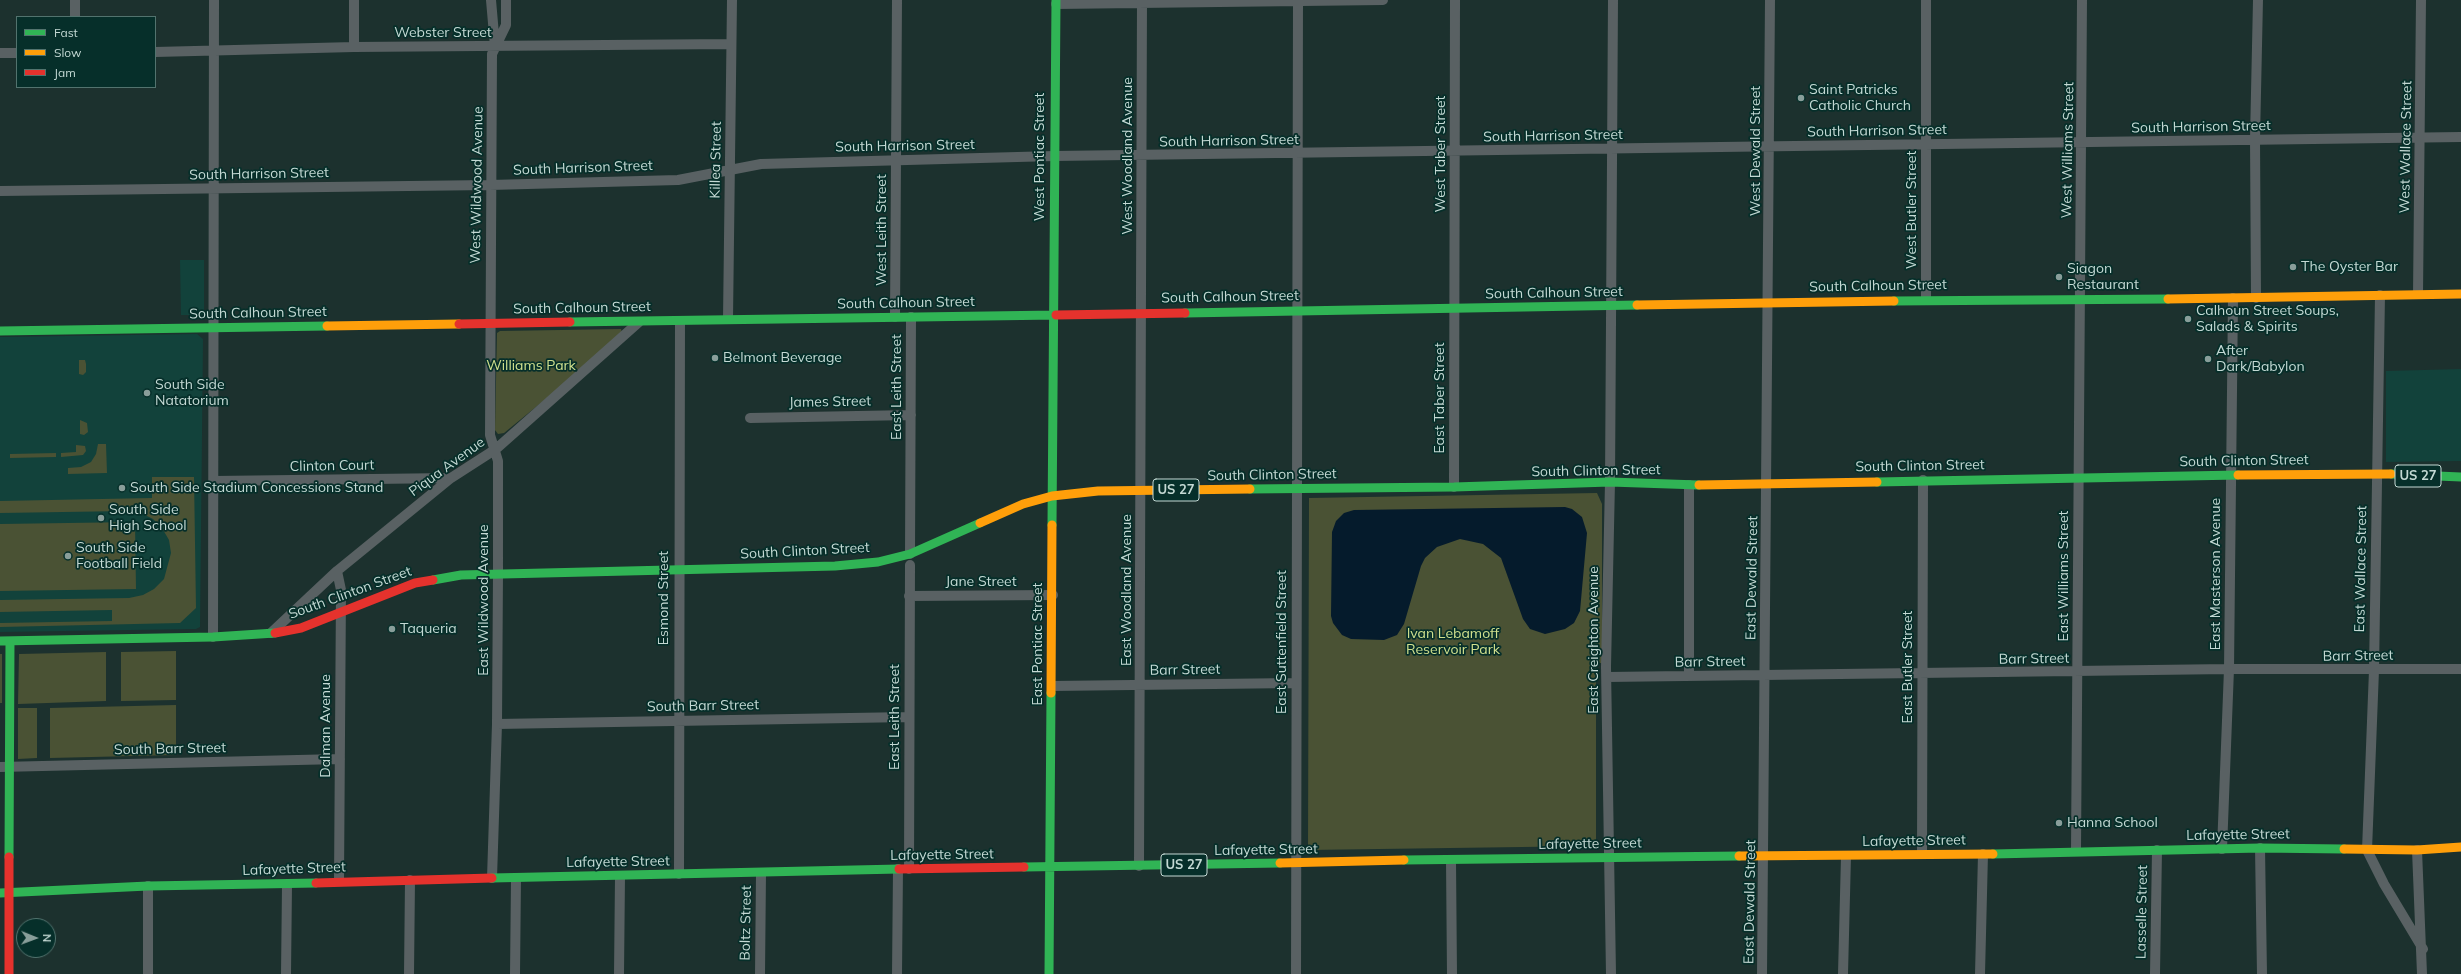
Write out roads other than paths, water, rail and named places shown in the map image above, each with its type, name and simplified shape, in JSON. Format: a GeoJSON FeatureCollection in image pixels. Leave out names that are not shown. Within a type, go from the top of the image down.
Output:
{"type":"FeatureCollection","features":[{"type":"Feature","properties":{"kind":"main road","name":"West Pontiac Street"},"geometry":{"type":"LineString","coordinates":[[1053,314],[1056,2]]}},
{"type":"Feature","properties":{"kind":"main road","name":"South Calhoun Street"},"geometry":{"type":"LineString","coordinates":[[0,331],[639,322],[728,319],[1612,306],[1769,302],[2256,298],[2461,294]]}},
{"type":"Feature","properties":{"kind":"main road","name":"East Pontiac Street"},"geometry":{"type":"LineString","coordinates":[[1049,974],[1053,595],[1053,314]]}},
{"type":"Feature","properties":{"kind":"main road","name":"South Clinton Street"},"geometry":{"type":"LineString","coordinates":[[0,641],[213,637],[270,634],[301,628],[416,583],[461,575],[849,565],[878,562],[910,554],[1017,507],[1052,496],[1098,491],[1454,487],[1610,482],[1689,485],[1767,482],[2376,473]]}},
{"type":"Feature","properties":{"kind":"main road","name":"US 27"},"geometry":{"type":"LineString","coordinates":[[2376,473],[2461,477]]}},
{"type":"Feature","properties":{"kind":"main road"},"geometry":{"type":"LineString","coordinates":[[9,974],[10,893],[5,767],[10,641]]}},
{"type":"Feature","properties":{"kind":"main road","name":"Lafayette Street"},"geometry":{"type":"LineString","coordinates":[[0,893],[148,886],[287,885],[339,881],[904,869],[1451,861],[1610,857],[1846,856],[1922,853],[1983,854],[2260,848],[2417,850],[2461,847]]}},
{"type":"Feature","properties":{"kind":"street"},"geometry":{"type":"LineString","coordinates":[[75,0],[75,16]]}},
{"type":"Feature","properties":{"kind":"street"},"geometry":{"type":"LineString","coordinates":[[213,637],[214,0]]}},
{"type":"Feature","properties":{"kind":"street"},"geometry":{"type":"LineString","coordinates":[[354,0],[354,47]]}},
{"type":"Feature","properties":{"kind":"street","name":"West Wildwood Avenue"},"geometry":{"type":"LineString","coordinates":[[491,0],[495,46]]}},
{"type":"Feature","properties":{"kind":"street","name":"West Wildwood Avenue"},"geometry":{"type":"LineString","coordinates":[[490,324],[492,54],[506,25],[506,0]]}},
{"type":"Feature","properties":{"kind":"street","name":"Killea Street"},"geometry":{"type":"LineString","coordinates":[[728,319],[732,168],[732,0]]}},
{"type":"Feature","properties":{"kind":"street","name":"West Leith Street"},"geometry":{"type":"LineString","coordinates":[[895,317],[897,0]]}},
{"type":"Feature","properties":{"kind":"street","name":"East Suttenfield Street"},"geometry":{"type":"LineString","coordinates":[[1296,974],[1295,683],[1299,154],[1298,0]]}},
{"type":"Feature","properties":{"kind":"street"},"geometry":{"type":"LineString","coordinates":[[1056,2],[1383,0]]}},
{"type":"Feature","properties":{"kind":"street","name":"West Taber Street"},"geometry":{"type":"LineString","coordinates":[[1454,308],[1455,0]]}},
{"type":"Feature","properties":{"kind":"street","name":"East Creighton Avenue"},"geometry":{"type":"LineString","coordinates":[[1610,974],[1607,677],[1612,306],[1613,0]]}},
{"type":"Feature","properties":{"kind":"street","name":"West Dewald Street"},"geometry":{"type":"LineString","coordinates":[[1769,302],[1770,0]]}},
{"type":"Feature","properties":{"kind":"street","name":"West Butler Street"},"geometry":{"type":"LineString","coordinates":[[1926,0],[1926,300]]}},
{"type":"Feature","properties":{"kind":"street","name":"West Williams Street"},"geometry":{"type":"LineString","coordinates":[[2079,300],[2082,143],[2082,0]]}},
{"type":"Feature","properties":{"kind":"street"},"geometry":{"type":"LineString","coordinates":[[2256,298],[2255,139],[2258,0]]}},
{"type":"Feature","properties":{"kind":"street","name":"West Wallace Street"},"geometry":{"type":"LineString","coordinates":[[2418,294],[2421,0]]}},
{"type":"Feature","properties":{"kind":"street","name":"West Woodland Avenue"},"geometry":{"type":"LineString","coordinates":[[1142,2],[1142,313]]}},
{"type":"Feature","properties":{"kind":"street","name":"Webster Street"},"geometry":{"type":"LineString","coordinates":[[156,52],[354,47],[731,44]]}},
{"type":"Feature","properties":{"kind":"street"},"geometry":{"type":"LineString","coordinates":[[0,53],[16,53]]}},
{"type":"Feature","properties":{"kind":"street","name":"South Harrison Street"},"geometry":{"type":"LineString","coordinates":[[0,191],[490,185],[678,180],[710,175],[732,168],[760,164],[1054,156],[1299,154],[2461,137]]}},
{"type":"Feature","properties":{"kind":"street","name":"East Wallace Street"},"geometry":{"type":"LineString","coordinates":[[2380,295],[2374,670],[2367,850],[2384,884],[2423,949]]}},
{"type":"Feature","properties":{"kind":"street","name":"East Masterson Avenue"},"geometry":{"type":"LineString","coordinates":[[2222,849],[2229,669],[2233,298]]}},
{"type":"Feature","properties":{"kind":"street","name":"East Williams Street"},"geometry":{"type":"LineString","coordinates":[[2076,851],[2079,300]]}},
{"type":"Feature","properties":{"kind":"street","name":"East Dewald Street"},"geometry":{"type":"LineString","coordinates":[[1762,974],[1765,856],[1765,676],[1769,302]]}},
{"type":"Feature","properties":{"kind":"street","name":"East Taber Street"},"geometry":{"type":"LineString","coordinates":[[1454,308],[1454,487]]}},
{"type":"Feature","properties":{"kind":"street","name":"East Woodland Avenue"},"geometry":{"type":"LineString","coordinates":[[1140,866],[1142,313]]}},
{"type":"Feature","properties":{"kind":"street","name":"East Leith Street"},"geometry":{"type":"LineString","coordinates":[[910,554],[911,317]]}},
{"type":"Feature","properties":{"kind":"street","name":"Esmond Street"},"geometry":{"type":"LineString","coordinates":[[679,874],[678,569],[680,321]]}},
{"type":"Feature","properties":{"kind":"street","name":"Piqua Avenue"},"geometry":{"type":"LineString","coordinates":[[270,634],[337,571],[451,478],[496,449],[639,322]]}},
{"type":"Feature","properties":{"kind":"street","name":"East Wildwood Avenue"},"geometry":{"type":"LineString","coordinates":[[490,324],[490,435],[496,449],[498,461],[497,724],[492,878]]}},
{"type":"Feature","properties":{"kind":"street","name":"James Street"},"geometry":{"type":"LineString","coordinates":[[750,418],[911,415]]}},
{"type":"Feature","properties":{"kind":"street","name":"Clinton Court"},"geometry":{"type":"LineString","coordinates":[[214,481],[451,478]]}},
{"type":"Feature","properties":{"kind":"street","name":"East Butler Street"},"geometry":{"type":"LineString","coordinates":[[1922,853],[1923,480]]}},
{"type":"Feature","properties":{"kind":"street"},"geometry":{"type":"LineString","coordinates":[[1689,485],[1689,676]]}},
{"type":"Feature","properties":{"kind":"street","name":"East Leith Street"},"geometry":{"type":"LineString","coordinates":[[897,974],[904,869],[909,717],[910,565]]}},
{"type":"Feature","properties":{"kind":"street","name":"Dalman Avenue"},"geometry":{"type":"LineString","coordinates":[[337,571],[341,590],[339,881]]}},
{"type":"Feature","properties":{"kind":"street","name":"Jane Street"},"geometry":{"type":"LineString","coordinates":[[910,596],[1053,595]]}},
{"type":"Feature","properties":{"kind":"street","name":"Barr Street"},"geometry":{"type":"LineString","coordinates":[[1607,677],[2229,669],[2461,669]]}},
{"type":"Feature","properties":{"kind":"street","name":"Barr Street"},"geometry":{"type":"LineString","coordinates":[[1052,686],[1295,683]]}},
{"type":"Feature","properties":{"kind":"street","name":"South Barr Street"},"geometry":{"type":"LineString","coordinates":[[497,724],[909,717]]}},
{"type":"Feature","properties":{"kind":"street","name":"South Barr Street"},"geometry":{"type":"LineString","coordinates":[[5,767],[340,759]]}},
{"type":"Feature","properties":{"kind":"street"},"geometry":{"type":"LineString","coordinates":[[2260,848],[2262,974]]}},
{"type":"Feature","properties":{"kind":"street","name":"Lasselle Street"},"geometry":{"type":"LineString","coordinates":[[2155,974],[2156,850]]}},
{"type":"Feature","properties":{"kind":"street"},"geometry":{"type":"LineString","coordinates":[[2417,850],[2423,949],[2422,974]]}},
{"type":"Feature","properties":{"kind":"street"},"geometry":{"type":"LineString","coordinates":[[1980,974],[1983,854]]}},
{"type":"Feature","properties":{"kind":"street"},"geometry":{"type":"LineString","coordinates":[[1843,974],[1846,856]]}},
{"type":"Feature","properties":{"kind":"street"},"geometry":{"type":"LineString","coordinates":[[1451,861],[1452,974]]}},
{"type":"Feature","properties":{"kind":"street","name":"Boltz Street"},"geometry":{"type":"LineString","coordinates":[[760,974],[761,873]]}},
{"type":"Feature","properties":{"kind":"street"},"geometry":{"type":"LineString","coordinates":[[619,974],[620,876]]}},
{"type":"Feature","properties":{"kind":"street"},"geometry":{"type":"LineString","coordinates":[[515,974],[516,878]]}},
{"type":"Feature","properties":{"kind":"street"},"geometry":{"type":"LineString","coordinates":[[409,974],[410,880]]}},
{"type":"Feature","properties":{"kind":"street"},"geometry":{"type":"LineString","coordinates":[[286,974],[287,885]]}},
{"type":"Feature","properties":{"kind":"street"},"geometry":{"type":"LineString","coordinates":[[148,886],[148,974]]}},
{"type":"Feature","properties":{"kind":"water"},"geometry":{"type":"Polygon","coordinates":[[[1565,507],[1572,509],[1582,517],[1587,533],[1580,611],[1574,623],[1565,629],[1545,634],[1530,629],[1523,619],[1501,558],[1483,544],[1460,539],[1437,547],[1425,558],[1421,566],[1404,624],[1397,635],[1384,640],[1351,639],[1342,635],[1333,623],[1331,616],[1332,532],[1336,521],[1344,513],[1354,510],[1565,507]]]}},
{"type":"Feature","properties":{"kind":"place","name":"Saint Patricks Catholic Church"},"geometry":{"type":"Point","coordinates":[1801,98]}},
{"type":"Feature","properties":{"kind":"place","name":"The Oyster Bar"},"geometry":{"type":"Point","coordinates":[2293,267]}},
{"type":"Feature","properties":{"kind":"place","name":"Siagon Restaurant"},"geometry":{"type":"Point","coordinates":[2059,277]}},
{"type":"Feature","properties":{"kind":"place","name":"Calhoun Street Soups, Salads & Spirits"},"geometry":{"type":"Point","coordinates":[2188,319]}},
{"type":"Feature","properties":{"kind":"place","name":"Belmont Beverage"},"geometry":{"type":"Point","coordinates":[715,358]}},
{"type":"Feature","properties":{"kind":"place","name":"After Dark/Babylon"},"geometry":{"type":"Point","coordinates":[2208,359]}},
{"type":"Feature","properties":{"kind":"place","name":"South Side Natatorium"},"geometry":{"type":"Point","coordinates":[147,393]}},
{"type":"Feature","properties":{"kind":"place","name":"South Side Stadium Concessions Stand"},"geometry":{"type":"Point","coordinates":[122,488]}},
{"type":"Feature","properties":{"kind":"place","name":"South Side High School"},"geometry":{"type":"Point","coordinates":[101,518]}},
{"type":"Feature","properties":{"kind":"place","name":"South Side Football Field"},"geometry":{"type":"Point","coordinates":[68,556]}},
{"type":"Feature","properties":{"kind":"place","name":"Taqueria"},"geometry":{"type":"Point","coordinates":[392,629]}},
{"type":"Feature","properties":{"kind":"place","name":"Hanna School"},"geometry":{"type":"Point","coordinates":[2059,823]}},
{"type":"Feature","properties":{"kind":"park label","name":"Williams Park"},"geometry":{"type":"Point","coordinates":[531,366]}},
{"type":"Feature","properties":{"kind":"park label","name":"Ivan Lebamoff Reservoir Park"},"geometry":{"type":"Point","coordinates":[1453,642]}}]}
